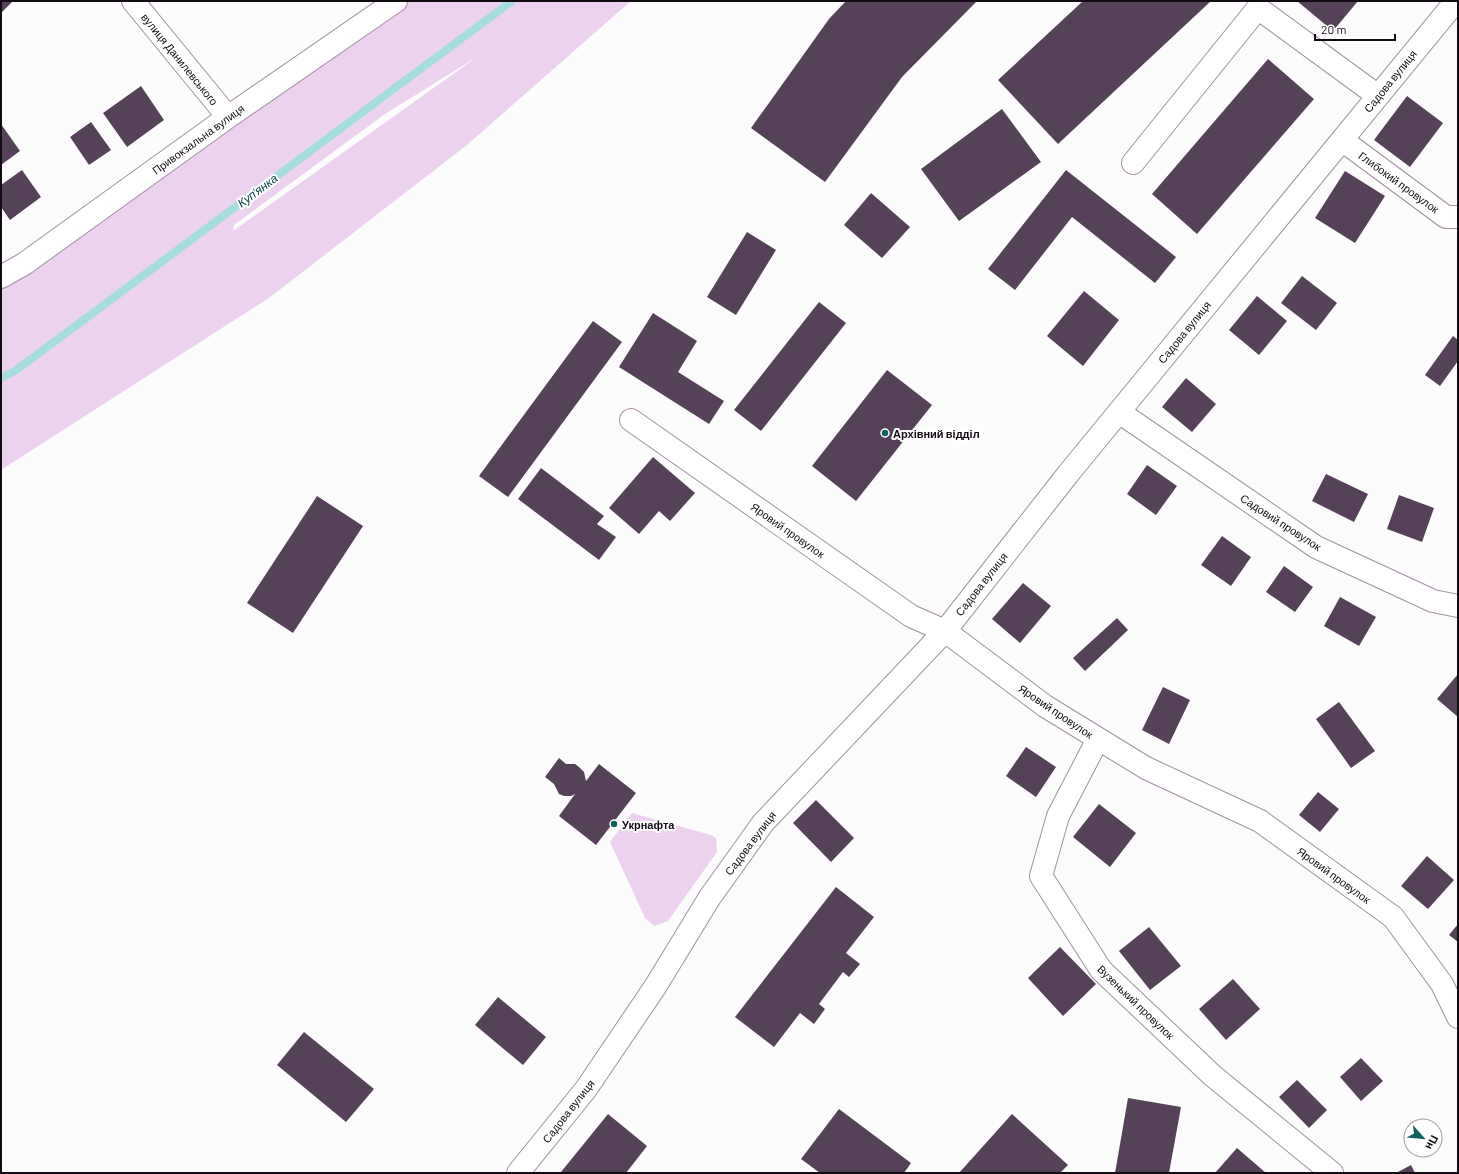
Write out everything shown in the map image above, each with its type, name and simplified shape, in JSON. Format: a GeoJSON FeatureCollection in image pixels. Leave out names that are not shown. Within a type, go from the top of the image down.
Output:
{"type":"FeatureCollection","features":[{"type":"Feature","properties":{"kind":"street","name":"вулиця Данилевського"},"geometry":{"type":"LineString","coordinates":[[132,1],[228,117]]}},
{"type":"Feature","properties":{"kind":"street","name":"Привокзальна вулиця"},"geometry":{"type":"LineString","coordinates":[[1,278],[24,264],[228,117],[396,1]]}},
{"type":"Feature","properties":{"kind":"street","name":"Садова вулиця"},"geometry":{"type":"LineString","coordinates":[[518,1173],[586,1089],[655,987],[710,897],[763,823],[945,630],[1068,474],[1456,1]]}},
{"type":"Feature","properties":{"kind":"street"},"geometry":{"type":"LineString","coordinates":[[1133,163],[1258,8],[1378,96]]}},
{"type":"Feature","properties":{"kind":"street","name":"Глибокий провулок"},"geometry":{"type":"LineString","coordinates":[[1342,140],[1454,223]]}},
{"type":"Feature","properties":{"kind":"street","name":"Садовий провулок"},"geometry":{"type":"LineString","coordinates":[[1119,412],[1316,547],[1433,601],[1458,606]]}},
{"type":"Feature","properties":{"kind":"street","name":"Яровий провулок"},"geometry":{"type":"LineString","coordinates":[[631,420],[911,616],[945,630],[1045,706],[1146,768],[1260,821],[1393,917],[1442,984],[1458,1017]]}},
{"type":"Feature","properties":{"kind":"street","name":"Вузенький провулок"},"geometry":{"type":"LineString","coordinates":[[1098,738],[1058,816],[1041,876],[1101,970],[1213,1076],[1332,1173]]}},
{"type":"Feature","properties":{"kind":"shaded area"},"geometry":{"type":"Polygon","coordinates":[[[396,1],[631,1],[467,145],[269,298],[1,470],[1,277],[396,1]],[[477,57],[385,114],[234,225],[233,231],[477,57]]]}},
{"type":"Feature","properties":{"kind":"shaded area"},"geometry":{"type":"Polygon","coordinates":[[[632,813],[711,835],[716,838],[717,852],[668,921],[654,926],[645,918],[610,842],[632,813]]]}},
{"type":"Feature","properties":{"kind":"building"},"geometry":{"type":"Polygon","coordinates":[[[1,1],[13,1],[1,13],[1,1]]]}},
{"type":"Feature","properties":{"kind":"building"},"geometry":{"type":"Polygon","coordinates":[[[846,1],[977,1],[902,77],[825,182],[751,128],[829,19],[846,1]]]}},
{"type":"Feature","properties":{"kind":"building"},"geometry":{"type":"Polygon","coordinates":[[[1083,1],[1211,1],[1058,144],[998,80],[1083,1]]]}},
{"type":"Feature","properties":{"kind":"building"},"geometry":{"type":"Polygon","coordinates":[[[1297,1],[1358,1],[1333,31],[1297,1]]]}},
{"type":"Feature","properties":{"kind":"building"},"geometry":{"type":"Polygon","coordinates":[[[1268,59],[1314,99],[1197,234],[1152,194],[1268,59]]]}},
{"type":"Feature","properties":{"kind":"building"},"geometry":{"type":"Polygon","coordinates":[[[141,86],[164,120],[127,147],[103,113],[141,86]]]}},
{"type":"Feature","properties":{"kind":"building"},"geometry":{"type":"Polygon","coordinates":[[[1407,96],[1443,123],[1410,167],[1374,140],[1407,96]]]}},
{"type":"Feature","properties":{"kind":"building"},"geometry":{"type":"Polygon","coordinates":[[[1002,109],[1041,162],[959,221],[921,169],[1002,109]]]}},
{"type":"Feature","properties":{"kind":"building"},"geometry":{"type":"Polygon","coordinates":[[[91,122],[111,150],[89,165],[70,137],[91,122]]]}},
{"type":"Feature","properties":{"kind":"building"},"geometry":{"type":"Polygon","coordinates":[[[1,124],[20,151],[1,165],[1,124]]]}},
{"type":"Feature","properties":{"kind":"building"},"geometry":{"type":"Polygon","coordinates":[[[22,170],[41,197],[10,220],[1,207],[1,185],[22,170]]]}},
{"type":"Feature","properties":{"kind":"building"},"geometry":{"type":"Polygon","coordinates":[[[1066,170],[1176,257],[1155,283],[1072,217],[1015,290],[988,269],[1066,170]]]}},
{"type":"Feature","properties":{"kind":"building"},"geometry":{"type":"Polygon","coordinates":[[[1345,171],[1385,196],[1355,243],[1315,218],[1345,171]]]}},
{"type":"Feature","properties":{"kind":"building"},"geometry":{"type":"Polygon","coordinates":[[[871,193],[910,227],[882,258],[844,225],[871,193]]]}},
{"type":"Feature","properties":{"kind":"building"},"geometry":{"type":"Polygon","coordinates":[[[747,232],[776,250],[736,315],[707,297],[747,232]]]}},
{"type":"Feature","properties":{"kind":"building"},"geometry":{"type":"Polygon","coordinates":[[[1302,276],[1337,303],[1316,330],[1281,303],[1302,276]]]}},
{"type":"Feature","properties":{"kind":"building"},"geometry":{"type":"Polygon","coordinates":[[[1084,291],[1119,320],[1083,366],[1047,336],[1084,291]]]}},
{"type":"Feature","properties":{"kind":"building"},"geometry":{"type":"Polygon","coordinates":[[[1257,296],[1287,321],[1259,355],[1229,330],[1257,296]]]}},
{"type":"Feature","properties":{"kind":"building"},"geometry":{"type":"Polygon","coordinates":[[[819,302],[846,323],[761,431],[734,410],[819,302]]]}},
{"type":"Feature","properties":{"kind":"building"},"geometry":{"type":"Polygon","coordinates":[[[653,313],[697,341],[678,372],[724,401],[709,424],[619,367],[653,313]]]}},
{"type":"Feature","properties":{"kind":"building"},"geometry":{"type":"Polygon","coordinates":[[[593,321],[622,342],[508,497],[479,476],[593,321]]]}},
{"type":"Feature","properties":{"kind":"building"},"geometry":{"type":"Polygon","coordinates":[[[1453,336],[1458,340],[1458,361],[1440,386],[1425,375],[1453,336]]]}},
{"type":"Feature","properties":{"kind":"building"},"geometry":{"type":"Polygon","coordinates":[[[887,370],[932,405],[856,501],[812,466],[887,370]]]}},
{"type":"Feature","properties":{"kind":"building"},"geometry":{"type":"Polygon","coordinates":[[[1186,378],[1216,404],[1192,432],[1162,407],[1186,378]]]}},
{"type":"Feature","properties":{"kind":"building"},"geometry":{"type":"Polygon","coordinates":[[[653,457],[695,493],[670,521],[659,511],[639,534],[609,508],[653,457]]]}},
{"type":"Feature","properties":{"kind":"building"},"geometry":{"type":"Polygon","coordinates":[[[1147,465],[1177,486],[1156,515],[1127,494],[1147,465]]]}},
{"type":"Feature","properties":{"kind":"building"},"geometry":{"type":"Polygon","coordinates":[[[541,468],[604,516],[597,524],[616,537],[599,560],[518,499],[541,468]]]}},
{"type":"Feature","properties":{"kind":"building"},"geometry":{"type":"Polygon","coordinates":[[[1326,474],[1368,494],[1354,522],[1312,501],[1326,474]]]}},
{"type":"Feature","properties":{"kind":"building"},"geometry":{"type":"Polygon","coordinates":[[[1399,495],[1434,508],[1422,542],[1387,529],[1399,495]]]}},
{"type":"Feature","properties":{"kind":"building"},"geometry":{"type":"Polygon","coordinates":[[[317,496],[363,526],[293,633],[247,603],[317,496]]]}},
{"type":"Feature","properties":{"kind":"building"},"geometry":{"type":"Polygon","coordinates":[[[1222,536],[1251,557],[1231,586],[1201,565],[1222,536]]]}},
{"type":"Feature","properties":{"kind":"building"},"geometry":{"type":"Polygon","coordinates":[[[1284,566],[1313,587],[1295,612],[1266,592],[1284,566]]]}},
{"type":"Feature","properties":{"kind":"building"},"geometry":{"type":"Polygon","coordinates":[[[1023,583],[1051,606],[1020,643],[992,619],[1023,583]]]}},
{"type":"Feature","properties":{"kind":"building"},"geometry":{"type":"Polygon","coordinates":[[[1340,597],[1376,617],[1359,646],[1324,626],[1340,597]]]}},
{"type":"Feature","properties":{"kind":"building"},"geometry":{"type":"Polygon","coordinates":[[[1117,618],[1128,630],[1085,671],[1073,658],[1117,618]]]}},
{"type":"Feature","properties":{"kind":"building"},"geometry":{"type":"Polygon","coordinates":[[[1458,674],[1458,717],[1437,699],[1458,674]]]}},
{"type":"Feature","properties":{"kind":"building"},"geometry":{"type":"Polygon","coordinates":[[[1163,687],[1190,700],[1169,744],[1142,730],[1163,687]]]}},
{"type":"Feature","properties":{"kind":"building"},"geometry":{"type":"Polygon","coordinates":[[[1339,702],[1375,751],[1351,768],[1316,719],[1339,702]]]}},
{"type":"Feature","properties":{"kind":"building"},"geometry":{"type":"Polygon","coordinates":[[[1026,747],[1056,767],[1036,797],[1006,776],[1026,747]]]}},
{"type":"Feature","properties":{"kind":"building"},"geometry":{"type":"Polygon","coordinates":[[[559,758],[566,764],[575,764],[579,767],[584,772],[586,781],[599,764],[636,793],[596,845],[559,816],[575,794],[571,796],[564,796],[559,794],[554,784],[545,777],[559,758]]]}},
{"type":"Feature","properties":{"kind":"building"},"geometry":{"type":"Polygon","coordinates":[[[1318,792],[1339,809],[1320,832],[1299,815],[1318,792]]]}},
{"type":"Feature","properties":{"kind":"building"},"geometry":{"type":"Polygon","coordinates":[[[816,800],[854,838],[831,862],[793,823],[816,800]]]}},
{"type":"Feature","properties":{"kind":"building"},"geometry":{"type":"Polygon","coordinates":[[[1099,804],[1136,833],[1110,867],[1073,837],[1099,804]]]}},
{"type":"Feature","properties":{"kind":"building"},"geometry":{"type":"Polygon","coordinates":[[[1427,856],[1454,880],[1428,909],[1401,886],[1427,856]]]}},
{"type":"Feature","properties":{"kind":"building"},"geometry":{"type":"Polygon","coordinates":[[[836,887],[874,917],[846,953],[860,964],[849,977],[843,972],[819,1004],[825,1009],[814,1024],[800,1013],[774,1047],[735,1017],[836,887]]]}},
{"type":"Feature","properties":{"kind":"building"},"geometry":{"type":"Polygon","coordinates":[[[1458,924],[1458,942],[1449,935],[1458,924]]]}},
{"type":"Feature","properties":{"kind":"building"},"geometry":{"type":"Polygon","coordinates":[[[1149,927],[1181,966],[1150,990],[1119,951],[1149,927]]]}},
{"type":"Feature","properties":{"kind":"building"},"geometry":{"type":"Polygon","coordinates":[[[1060,947],[1096,984],[1063,1016],[1028,978],[1060,947]]]}},
{"type":"Feature","properties":{"kind":"building"},"geometry":{"type":"Polygon","coordinates":[[[1233,979],[1260,1009],[1226,1040],[1199,1009],[1233,979]]]}},
{"type":"Feature","properties":{"kind":"building"},"geometry":{"type":"Polygon","coordinates":[[[498,997],[546,1037],[523,1065],[475,1025],[498,997]]]}},
{"type":"Feature","properties":{"kind":"building"},"geometry":{"type":"Polygon","coordinates":[[[304,1032],[374,1089],[346,1122],[277,1065],[304,1032]]]}},
{"type":"Feature","properties":{"kind":"building"},"geometry":{"type":"Polygon","coordinates":[[[1361,1058],[1383,1081],[1361,1101],[1340,1077],[1361,1058]]]}},
{"type":"Feature","properties":{"kind":"building"},"geometry":{"type":"Polygon","coordinates":[[[1297,1080],[1327,1110],[1309,1128],[1279,1097],[1297,1080]]]}},
{"type":"Feature","properties":{"kind":"building"},"geometry":{"type":"Polygon","coordinates":[[[1128,1098],[1181,1107],[1169,1173],[1115,1173],[1128,1098]]]}},
{"type":"Feature","properties":{"kind":"building"},"geometry":{"type":"Polygon","coordinates":[[[839,1109],[911,1163],[904,1173],[820,1173],[801,1159],[839,1109]]]}},
{"type":"Feature","properties":{"kind":"building"},"geometry":{"type":"Polygon","coordinates":[[[608,1114],[647,1146],[626,1173],[562,1173],[561,1172],[608,1114]]]}},
{"type":"Feature","properties":{"kind":"building"},"geometry":{"type":"Polygon","coordinates":[[[1012,1114],[1068,1165],[1060,1173],[959,1173],[1012,1114]]]}},
{"type":"Feature","properties":{"kind":"building"},"geometry":{"type":"Polygon","coordinates":[[[1237,1148],[1266,1173],[1215,1173],[1237,1148]]]}},
{"type":"Feature","properties":{"kind":"building"},"geometry":{"type":"Polygon","coordinates":[[[1411,1165],[1415,1173],[1396,1173],[1411,1165]]]}},
{"type":"Feature","properties":{"kind":"waterway","name":"Куп'янка"},"geometry":{"type":"LineString","coordinates":[[1,378],[15,371],[512,1]]}},
{"type":"Feature","properties":{"kind":"place","name":"Архівний відділ"},"geometry":{"type":"Point","coordinates":[885,433]}},
{"type":"Feature","properties":{"kind":"place","name":"Укрнафта"},"geometry":{"type":"Point","coordinates":[614,824]}}]}
